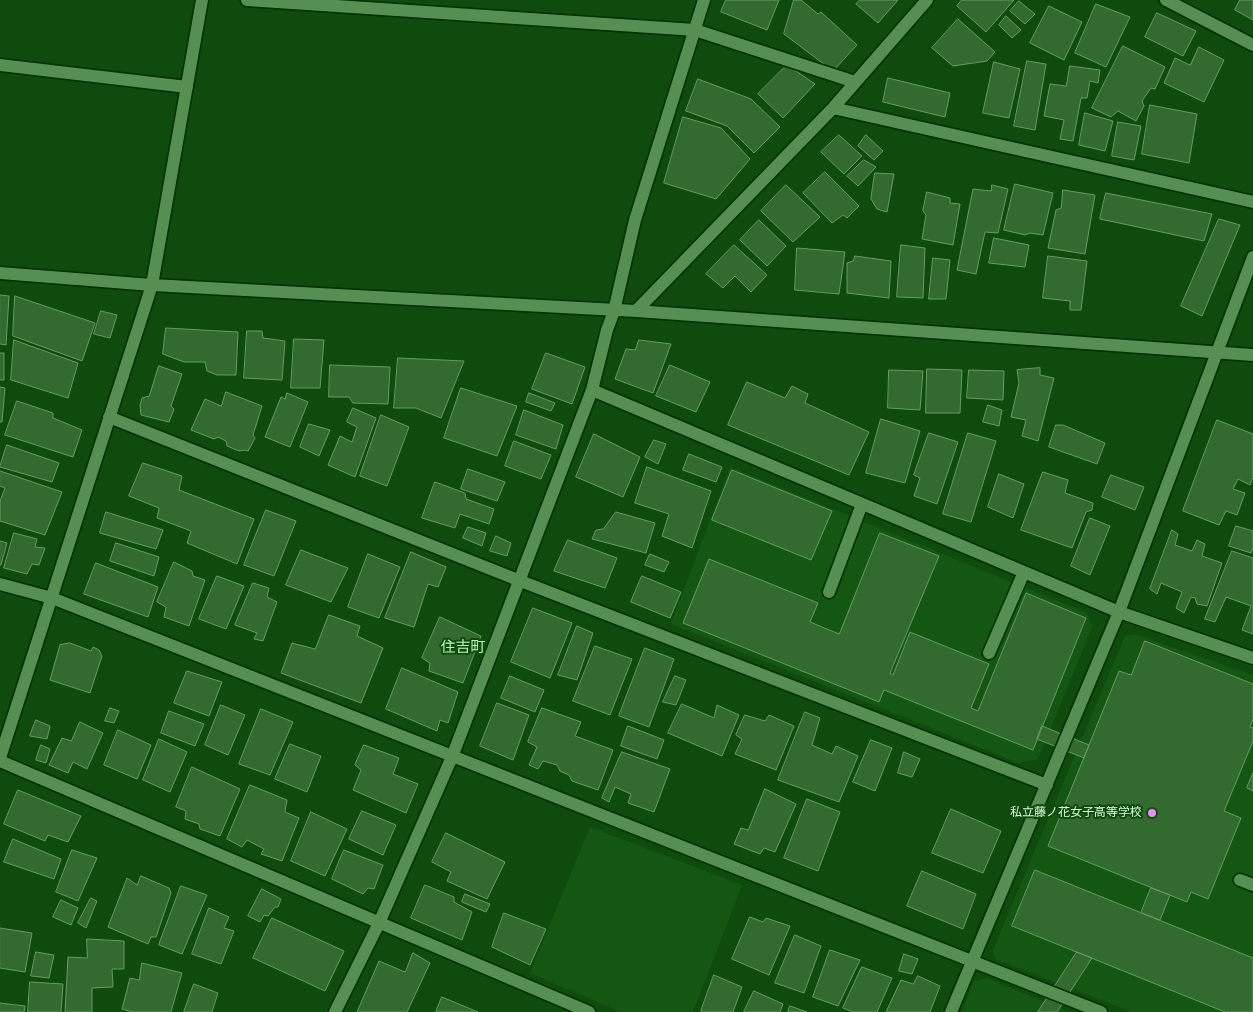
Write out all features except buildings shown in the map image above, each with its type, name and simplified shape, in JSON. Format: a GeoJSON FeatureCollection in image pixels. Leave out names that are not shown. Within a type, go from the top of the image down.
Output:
{"type":"FeatureCollection","features":[{"type":"Feature","properties":{"kind":"street"},"geometry":{"type":"LineString","coordinates":[[202,0],[152,285],[0,759],[589,1012]]}},
{"type":"Feature","properties":{"kind":"street"},"geometry":{"type":"LineString","coordinates":[[248,0],[695,30],[855,82]]}},
{"type":"Feature","properties":{"kind":"street"},"geometry":{"type":"LineString","coordinates":[[335,1012],[379,922],[452,757],[592,390],[614,310],[635,220],[704,0]]}},
{"type":"Feature","properties":{"kind":"street"},"geometry":{"type":"LineString","coordinates":[[636,312],[833,108],[927,0]]}},
{"type":"Feature","properties":{"kind":"street"},"geometry":{"type":"LineString","coordinates":[[1166,0],[1253,45]]}},
{"type":"Feature","properties":{"kind":"street"},"geometry":{"type":"LineString","coordinates":[[0,65],[187,87]]}},
{"type":"Feature","properties":{"kind":"street"},"geometry":{"type":"LineString","coordinates":[[833,108],[1253,202]]}},
{"type":"Feature","properties":{"kind":"street"},"geometry":{"type":"LineString","coordinates":[[951,1012],[1119,612],[1253,257]]}},
{"type":"Feature","properties":{"kind":"street"},"geometry":{"type":"LineString","coordinates":[[0,272],[152,285],[614,310],[1253,355]]}},
{"type":"Feature","properties":{"kind":"street"},"geometry":{"type":"LineString","coordinates":[[592,390],[1119,612],[1253,658]]}},
{"type":"Feature","properties":{"kind":"street"},"geometry":{"type":"LineString","coordinates":[[109,418],[518,580],[1047,785]]}},
{"type":"Feature","properties":{"kind":"street"},"geometry":{"type":"LineString","coordinates":[[829,592],[862,504]]}},
{"type":"Feature","properties":{"kind":"street"},"geometry":{"type":"LineString","coordinates":[[989,653],[1024,572]]}},
{"type":"Feature","properties":{"kind":"street"},"geometry":{"type":"LineString","coordinates":[[0,584],[52,598],[1100,1012]]}},
{"type":"Feature","properties":{"kind":"street"},"geometry":{"type":"LineString","coordinates":[[1240,880],[1253,885]]}},
{"type":"Feature","properties":{"kind":"shaded area"},"geometry":{"type":"Polygon","coordinates":[[[730,467],[1087,613],[1092,627],[1038,759],[1018,763],[671,624],[730,467]]]}},
{"type":"Feature","properties":{"kind":"shaded area","name":"私立藤ノ花女子高等学校"},"geometry":{"type":"Polygon","coordinates":[[[1134,634],[1253,675],[1253,1012],[1132,1012],[995,959],[993,950],[1125,636],[1134,634]]]}},
{"type":"Feature","properties":{"kind":"shaded area"},"geometry":{"type":"Polygon","coordinates":[[[590,827],[742,885],[693,1012],[621,1012],[530,973],[590,827]]]}},
{"type":"Feature","properties":{"kind":"shaded area"},"geometry":{"type":"Polygon","coordinates":[[[987,978],[1069,1012],[962,1012],[973,982],[987,978]]]}},
{"type":"Feature","properties":{"kind":"place","name":"私立藤ノ花女子高等学校"},"geometry":{"type":"Point","coordinates":[1152,813]}},
{"type":"Feature","properties":{"kind":"district","name":"住吉町"},"geometry":{"type":"Point","coordinates":[463,648]}}]}
